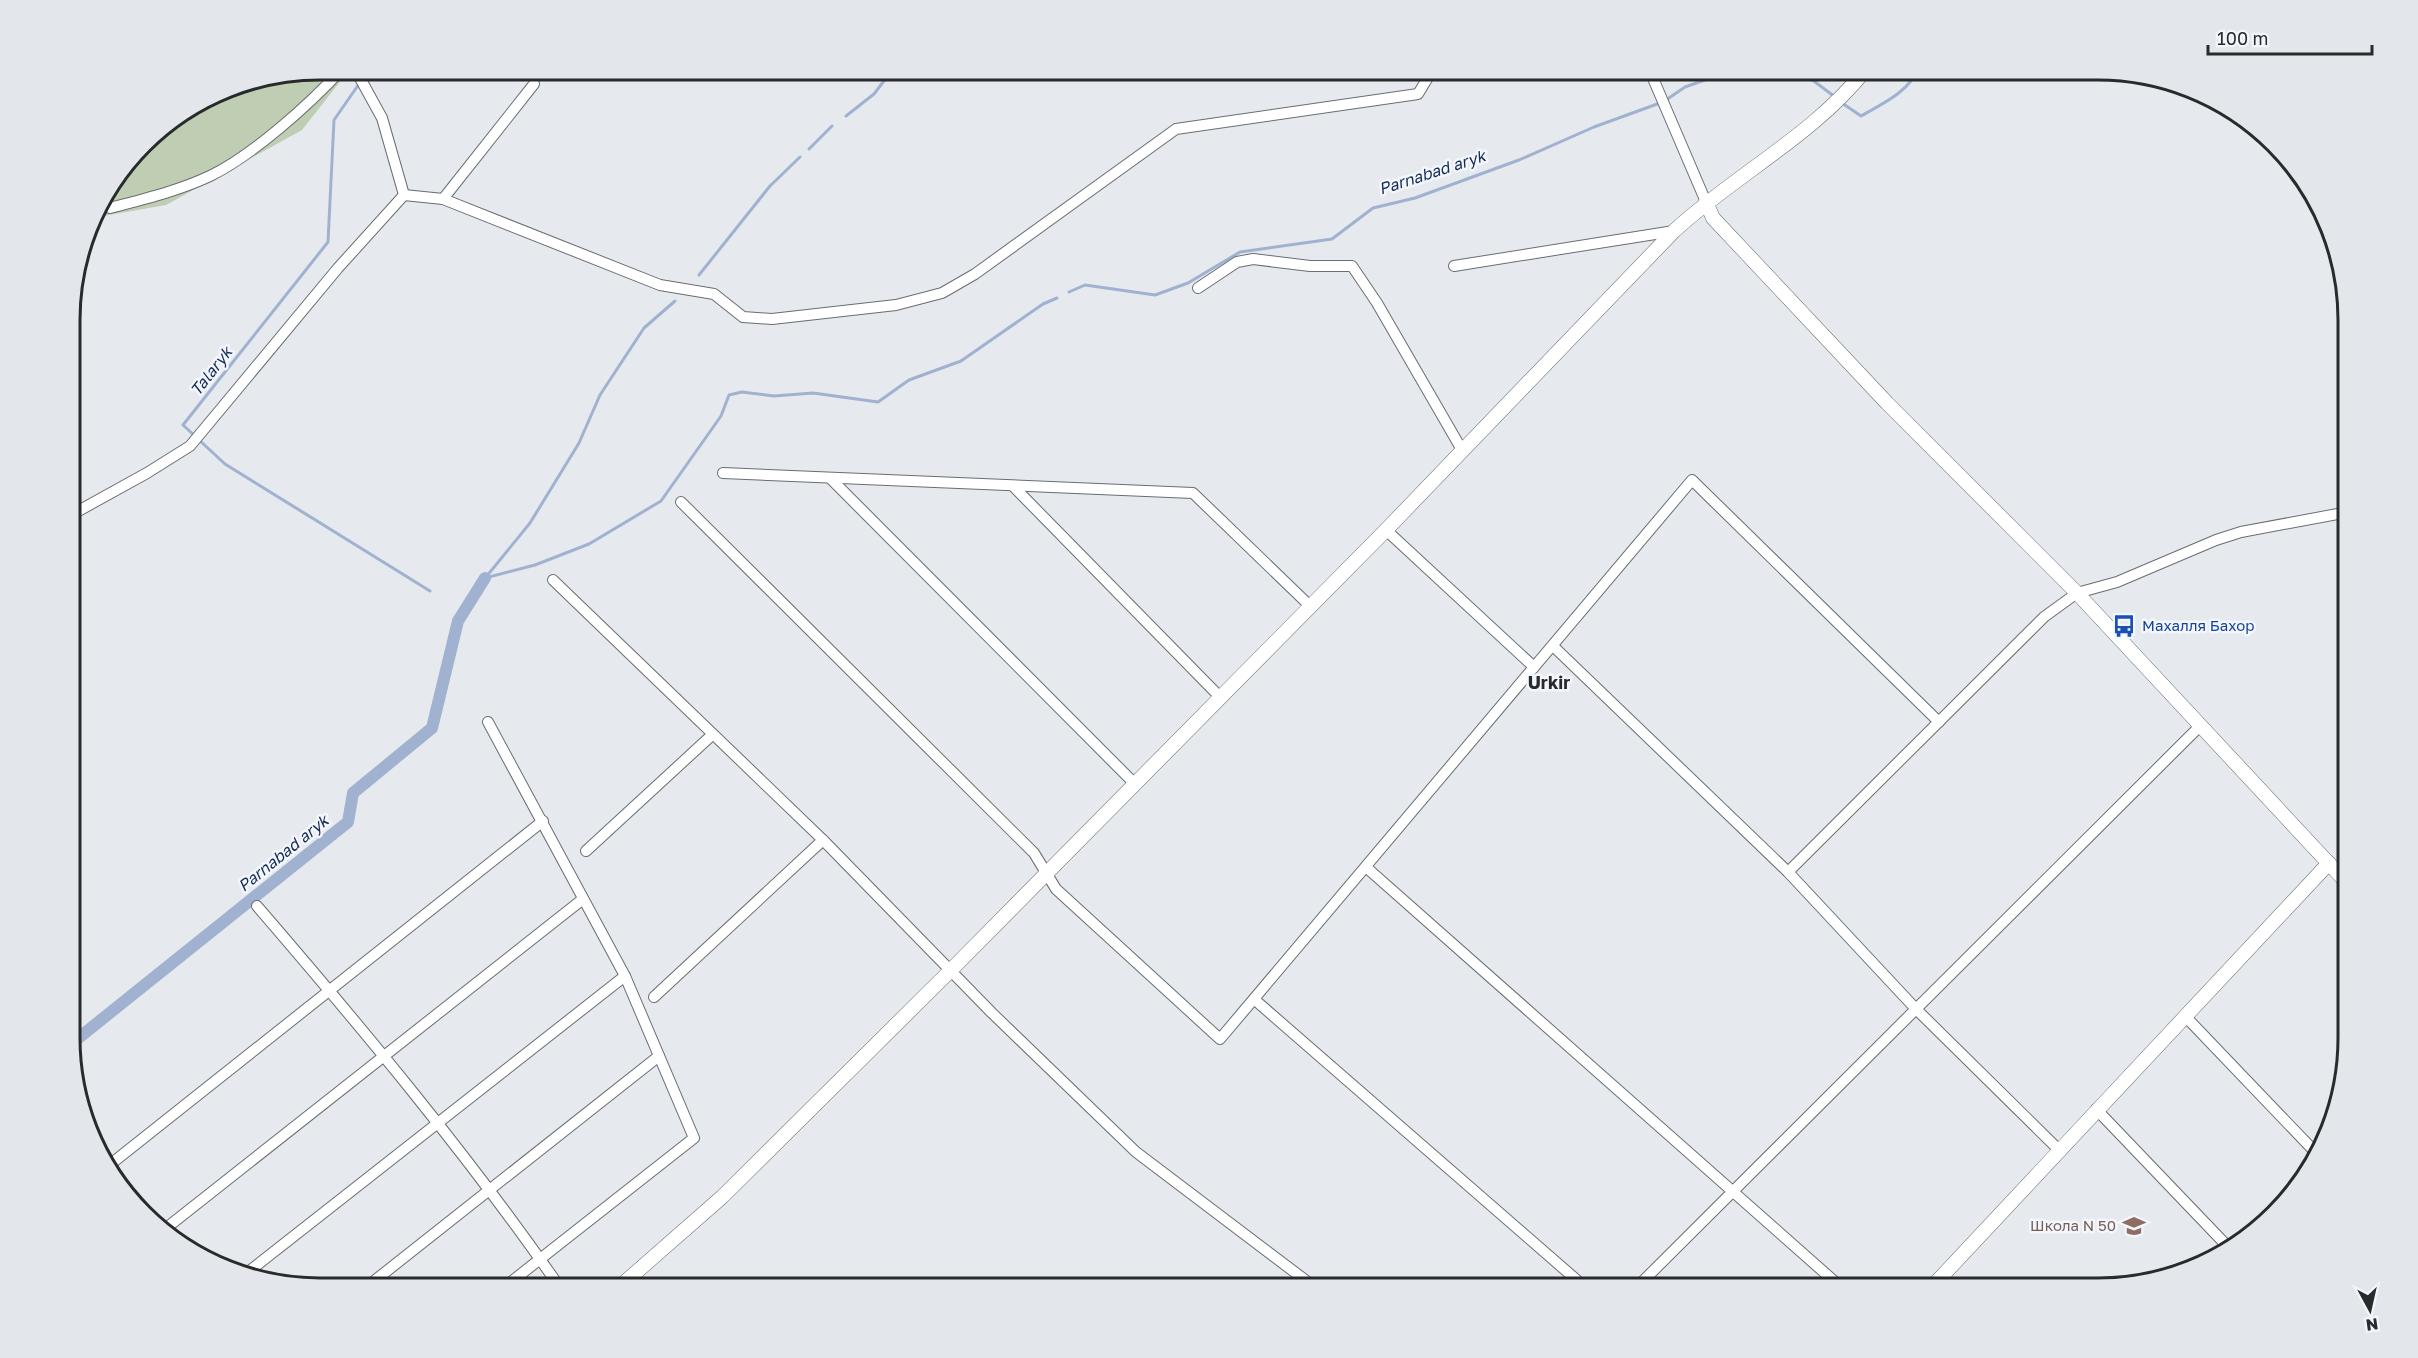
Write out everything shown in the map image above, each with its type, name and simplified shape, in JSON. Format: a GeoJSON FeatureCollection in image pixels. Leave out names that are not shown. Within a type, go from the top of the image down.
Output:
{"type":"FeatureCollection","features":[{"type":"Feature","properties":{"kind":"street"},"geometry":{"type":"LineString","coordinates":[[110,208],[177,189],[212,175],[274,131],[332,80]]}},
{"type":"Feature","properties":{"kind":"street"},"geometry":{"type":"LineString","coordinates":[[361,80],[382,118],[404,195]]}},
{"type":"Feature","properties":{"kind":"street"},"geometry":{"type":"LineString","coordinates":[[404,195],[443,199],[660,285],[714,294],[743,317],[772,319],[896,305],[942,293],[975,274],[1176,129],[1418,94],[1426,80]]}},
{"type":"Feature","properties":{"kind":"street"},"geometry":{"type":"LineString","coordinates":[[1653,80],[1713,218],[1887,403],[2077,593],[2338,873]]}},
{"type":"Feature","properties":{"kind":"street"},"geometry":{"type":"LineString","coordinates":[[629,1278],[722,1197],[950,971],[1219,696],[1386,530],[1674,231],[1706,202],[1829,112],[1858,80]]}},
{"type":"Feature","properties":{"kind":"street"},"geometry":{"type":"LineString","coordinates":[[443,199],[534,84]]}},
{"type":"Feature","properties":{"kind":"street"},"geometry":{"type":"LineString","coordinates":[[80,510],[190,446],[204,432],[338,268],[404,195]]}},
{"type":"Feature","properties":{"kind":"street"},"geometry":{"type":"LineString","coordinates":[[1454,266],[1674,231]]}},
{"type":"Feature","properties":{"kind":"street"},"geometry":{"type":"LineString","coordinates":[[1198,288],[1237,262],[1253,258],[1310,266],[1352,266],[1377,303],[1462,450]]}},
{"type":"Feature","properties":{"kind":"street"},"geometry":{"type":"LineString","coordinates":[[723,473],[1193,493],[1309,605]]}},
{"type":"Feature","properties":{"kind":"street"},"geometry":{"type":"LineString","coordinates":[[830,478],[1135,784]]}},
{"type":"Feature","properties":{"kind":"street"},"geometry":{"type":"LineString","coordinates":[[681,502],[1034,853],[1056,889],[1220,1040],[1692,480],[1939,722]]}},
{"type":"Feature","properties":{"kind":"street"},"geometry":{"type":"LineString","coordinates":[[1012,486],[1219,696]]}},
{"type":"Feature","properties":{"kind":"street"},"geometry":{"type":"LineString","coordinates":[[1788,872],[2044,617],[2077,593],[2117,582],[2241,532],[2338,514]]}},
{"type":"Feature","properties":{"kind":"street"},"geometry":{"type":"LineString","coordinates":[[1386,530],[1534,667]]}},
{"type":"Feature","properties":{"kind":"street"},"geometry":{"type":"LineString","coordinates":[[554,580],[823,840],[950,971],[1136,1152],[1302,1278]]}},
{"type":"Feature","properties":{"kind":"street"},"geometry":{"type":"LineString","coordinates":[[1553,646],[1788,872],[1915,1008],[2058,1149]]}},
{"type":"Feature","properties":{"kind":"street"},"geometry":{"type":"LineString","coordinates":[[488,722],[624,976],[693,1138],[516,1278]]}},
{"type":"Feature","properties":{"kind":"street"},"geometry":{"type":"LineString","coordinates":[[1646,1278],[2200,726]]}},
{"type":"Feature","properties":{"kind":"street"},"geometry":{"type":"LineString","coordinates":[[586,851],[712,735]]}},
{"type":"Feature","properties":{"kind":"street"},"geometry":{"type":"LineString","coordinates":[[114,1162],[543,821]]}},
{"type":"Feature","properties":{"kind":"street"},"geometry":{"type":"LineString","coordinates":[[654,997],[823,840]]}},
{"type":"Feature","properties":{"kind":"street"},"geometry":{"type":"LineString","coordinates":[[1939,1278],[2096,1108],[2329,863]]}},
{"type":"Feature","properties":{"kind":"street"},"geometry":{"type":"LineString","coordinates":[[1367,868],[1831,1278]]}},
{"type":"Feature","properties":{"kind":"street"},"geometry":{"type":"LineString","coordinates":[[169,1225],[583,899]]}},
{"type":"Feature","properties":{"kind":"street"},"geometry":{"type":"LineString","coordinates":[[257,906],[330,991],[490,1190],[553,1278]]}},
{"type":"Feature","properties":{"kind":"street"},"geometry":{"type":"LineString","coordinates":[[252,1269],[624,976]]}},
{"type":"Feature","properties":{"kind":"street"},"geometry":{"type":"LineString","coordinates":[[1255,1000],[1574,1278]]}},
{"type":"Feature","properties":{"kind":"street"},"geometry":{"type":"LineString","coordinates":[[2185,1016],[2312,1149]]}},
{"type":"Feature","properties":{"kind":"street"},"geometry":{"type":"LineString","coordinates":[[378,1278],[659,1056]]}},
{"type":"Feature","properties":{"kind":"street"},"geometry":{"type":"LineString","coordinates":[[2096,1108],[2224,1243]]}},
{"type":"Feature","properties":{"kind":"green space"},"geometry":{"type":"Polygon","coordinates":[[[304,80],[341,80],[302,130],[166,205],[103,216],[120,186],[139,161],[173,129],[213,104],[242,92],[273,84],[304,80]]]}},
{"type":"Feature","properties":{"kind":"waterway"},"geometry":{"type":"LineString","coordinates":[[846,116],[874,94],[885,80]]}},
{"type":"Feature","properties":{"kind":"waterway","name":"Parnabad aryk"},"geometry":{"type":"LineString","coordinates":[[1666,100],[1685,87],[1705,80]]}},
{"type":"Feature","properties":{"kind":"waterway","name":"Parnabad aryk"},"geometry":{"type":"LineString","coordinates":[[1813,80],[1835,97]]}},
{"type":"Feature","properties":{"kind":"waterway","name":"Parnabad aryk"},"geometry":{"type":"LineString","coordinates":[[1842,103],[1861,116],[1902,91],[1911,80]]}},
{"type":"Feature","properties":{"kind":"waterway","name":"Talaryk"},"geometry":{"type":"LineString","coordinates":[[359,84],[334,120],[328,242],[183,425],[225,464],[430,591]]}},
{"type":"Feature","properties":{"kind":"waterway","name":"Parnabad aryk"},"geometry":{"type":"LineString","coordinates":[[1069,292],[1085,285],[1155,295],[1188,283],[1240,252],[1332,239],[1373,208],[1415,198],[1519,160],[1594,127],[1660,103]]}},
{"type":"Feature","properties":{"kind":"waterway"},"geometry":{"type":"LineString","coordinates":[[809,149],[832,126]]}},
{"type":"Feature","properties":{"kind":"waterway"},"geometry":{"type":"LineString","coordinates":[[699,275],[770,186],[800,157]]}},
{"type":"Feature","properties":{"kind":"waterway","name":"Parnabad aryk"},"geometry":{"type":"LineString","coordinates":[[485,578],[535,565],[589,544],[661,501],[721,416],[729,395],[742,392],[774,396],[813,393],[878,402],[909,380],[961,361],[1043,304],[1057,298]]}},
{"type":"Feature","properties":{"kind":"waterway"},"geometry":{"type":"LineString","coordinates":[[486,577],[530,523],[579,443],[600,395],[644,328],[675,301]]}},
{"type":"Feature","properties":{"kind":"waterway","name":"Parnabad aryk"},"geometry":{"type":"LineString","coordinates":[[80,1037],[348,822],[353,793],[432,728],[458,621],[485,578]]}},
{"type":"Feature","properties":{"kind":"place","name":"Махалля Бахор"},"geometry":{"type":"Point","coordinates":[2124,626]}},
{"type":"Feature","properties":{"kind":"place","name":"Школа N 50"},"geometry":{"type":"Point","coordinates":[2134,1226]}},
{"type":"Feature","properties":{"kind":"district","name":"Urkir"},"geometry":{"type":"Point","coordinates":[1549,683]}}]}
